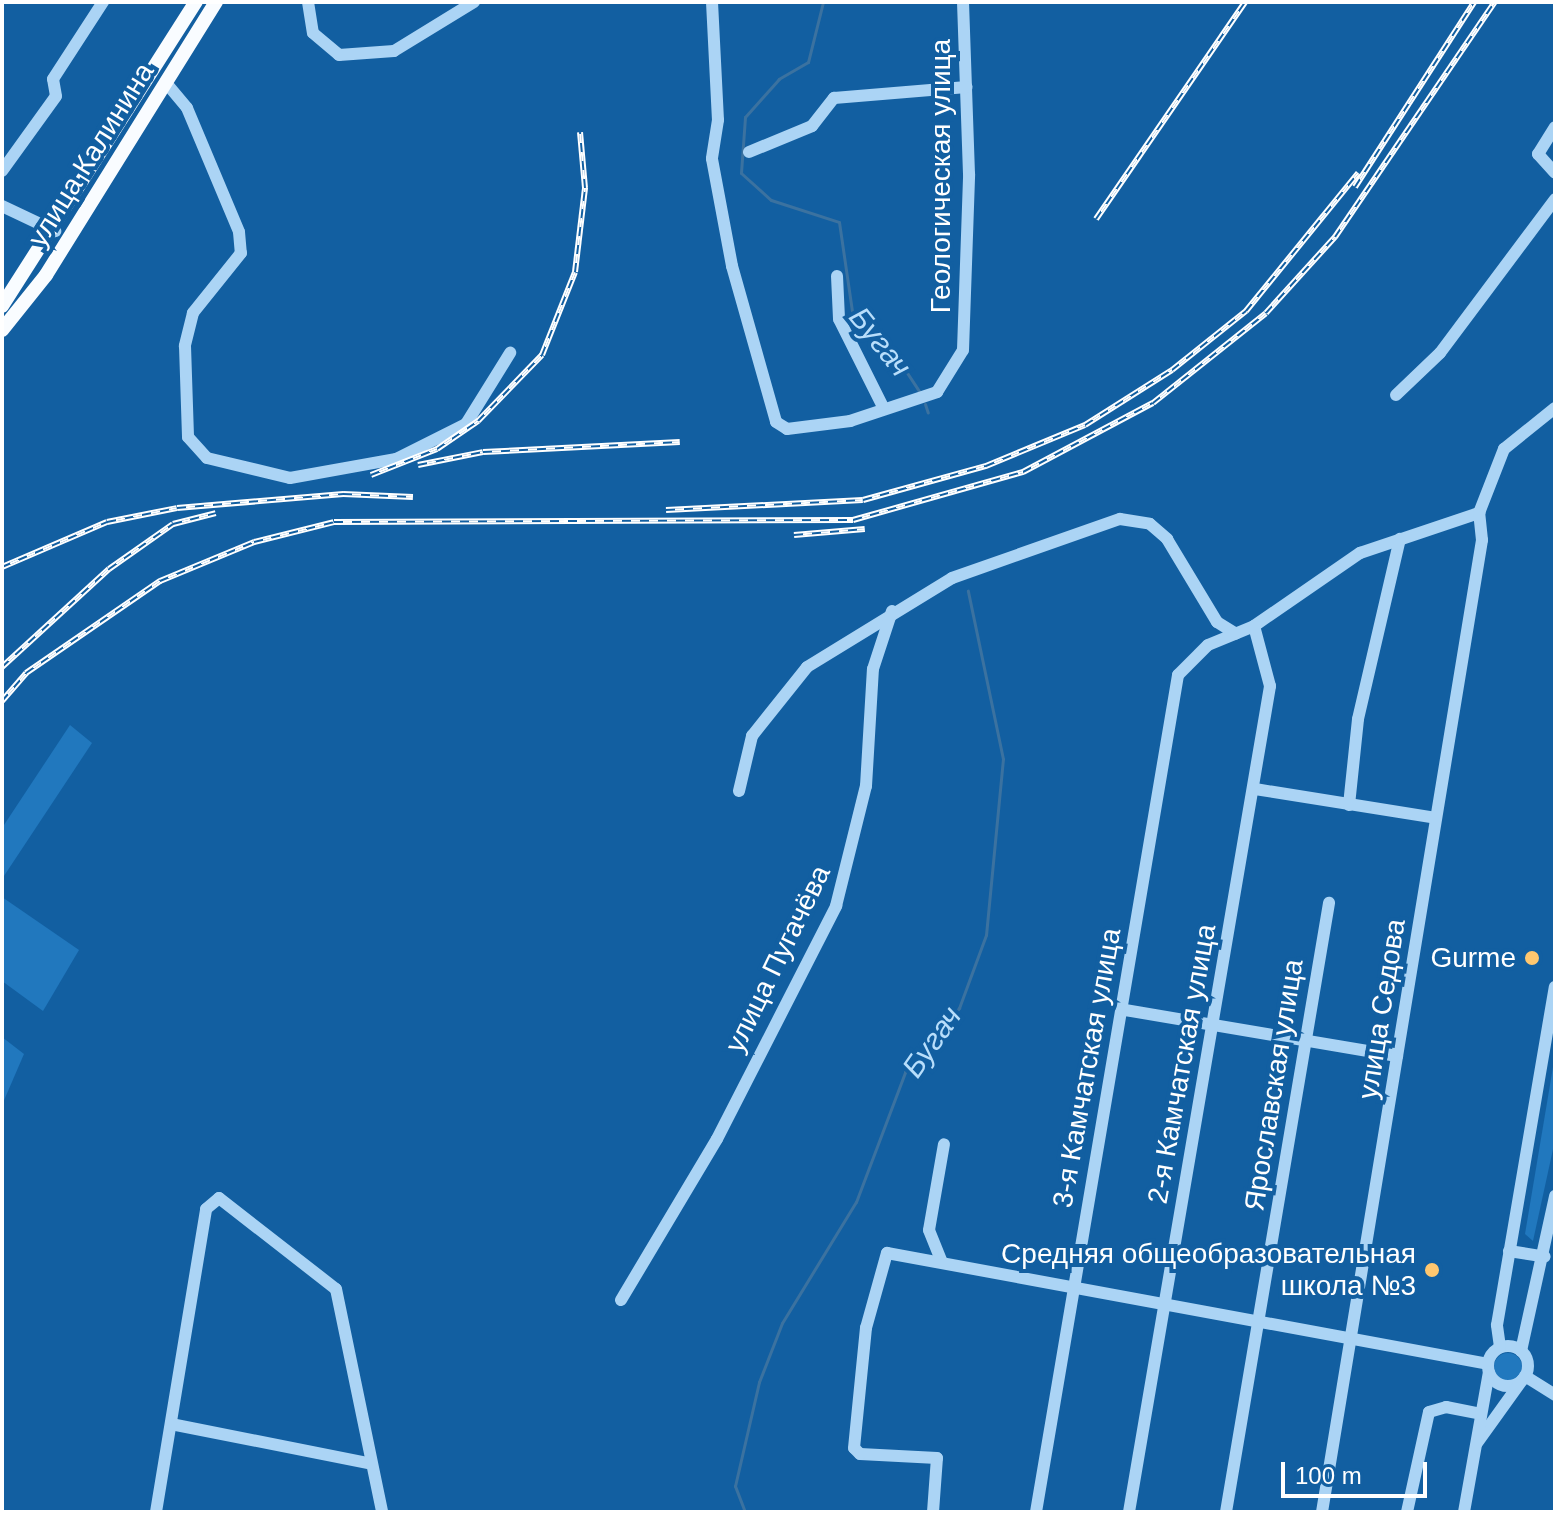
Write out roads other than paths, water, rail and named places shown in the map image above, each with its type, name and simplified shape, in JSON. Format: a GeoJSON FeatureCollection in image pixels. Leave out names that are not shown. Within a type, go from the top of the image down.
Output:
{"type":"FeatureCollection","features":[{"type":"Feature","properties":{"kind":"main road","name":"улица Калинина"},"geometry":{"type":"LineString","coordinates":[[2,306],[55,231],[196,2]]}},
{"type":"Feature","properties":{"kind":"main road","name":"улица Калинина"},"geometry":{"type":"LineString","coordinates":[[2,330],[46,275],[216,2]]}},
{"type":"Feature","properties":{"kind":"street"},"geometry":{"type":"LineString","coordinates":[[2,171],[56,96],[53,79],[103,2]]}},
{"type":"Feature","properties":{"kind":"street"},"geometry":{"type":"LineString","coordinates":[[308,2],[313,33],[339,55],[394,51],[474,2]]}},
{"type":"Feature","properties":{"kind":"street"},"geometry":{"type":"LineString","coordinates":[[712,2],[718,120],[712,159],[732,266],[776,422],[787,429],[850,421],[883,407],[839,319],[837,276]]}},
{"type":"Feature","properties":{"kind":"street","name":"Геологическая улица"},"geometry":{"type":"LineString","coordinates":[[883,407],[937,392],[963,350],[967,87],[963,2]]}},
{"type":"Feature","properties":{"kind":"street"},"geometry":{"type":"LineString","coordinates":[[167,84],[187,108],[239,232],[241,253],[193,313],[185,346],[188,437],[207,458],[290,478],[396,459],[466,424],[510,353]]}},
{"type":"Feature","properties":{"kind":"street"},"geometry":{"type":"LineString","coordinates":[[749,152],[812,126],[834,98],[967,87]]}},
{"type":"Feature","properties":{"kind":"street"},"geometry":{"type":"LineString","coordinates":[[1555,127],[1538,154],[1555,173]]}},
{"type":"Feature","properties":{"kind":"street"},"geometry":{"type":"LineString","coordinates":[[1396,395],[1449,341],[1555,199]]}},
{"type":"Feature","properties":{"kind":"street"},"geometry":{"type":"LineString","coordinates":[[2,206],[55,231]]}},
{"type":"Feature","properties":{"kind":"street"},"geometry":{"type":"LineString","coordinates":[[739,791],[752,736],[780,693],[892,611],[963,574],[1120,519],[1150,524],[1167,539],[1217,622],[1236,634],[1254,626],[1320,576],[1400,539],[1447,530],[1479,513],[1504,449],[1555,408]]}},
{"type":"Feature","properties":{"kind":"street","name":"улица Седова"},"geometry":{"type":"LineString","coordinates":[[1322,1512],[1482,540],[1479,513]]}},
{"type":"Feature","properties":{"kind":"street"},"geometry":{"type":"LineString","coordinates":[[1349,805],[1358,719],[1400,539]]}},
{"type":"Feature","properties":{"kind":"street","name":"улица Пугачёва"},"geometry":{"type":"LineString","coordinates":[[621,1300],[717,1139],[836,906],[866,786],[873,669],[892,611]]}},
{"type":"Feature","properties":{"kind":"street","name":"2-я Камчатская улица"},"geometry":{"type":"LineString","coordinates":[[1129,1512],[1166,1304],[1209,1029],[1255,789],[1270,669],[1254,626]]}},
{"type":"Feature","properties":{"kind":"street","name":"3-я Камчатская улица"},"geometry":{"type":"LineString","coordinates":[[1036,1512],[1125,1010],[1178,675],[1208,645],[1236,634]]}},
{"type":"Feature","properties":{"kind":"street"},"geometry":{"type":"LineString","coordinates":[[1255,789],[1436,818]]}},
{"type":"Feature","properties":{"kind":"street","name":"Ярославская улица"},"geometry":{"type":"LineString","coordinates":[[1226,1512],[1329,903]]}},
{"type":"Feature","properties":{"kind":"street"},"geometry":{"type":"LineString","coordinates":[[1464,1512],[1478,1413],[1488,1368],[1500,1347],[1509,1251],[1555,987]]}},
{"type":"Feature","properties":{"kind":"street"},"geometry":{"type":"LineString","coordinates":[[1125,1010],[1209,1029],[1397,1056]]}},
{"type":"Feature","properties":{"kind":"street"},"geometry":{"type":"LineString","coordinates":[[941,1260],[929,1230],[944,1144]]}},
{"type":"Feature","properties":{"kind":"street"},"geometry":{"type":"LineString","coordinates":[[1473,1452],[1491,1415],[1518,1394],[1524,1377],[1521,1351],[1545,1257],[1555,1196]]}},
{"type":"Feature","properties":{"kind":"street"},"geometry":{"type":"LineString","coordinates":[[156,1512],[206,1209],[219,1198],[336,1289],[368,1463],[382,1512]]}},
{"type":"Feature","properties":{"kind":"street"},"geometry":{"type":"LineString","coordinates":[[1509,1251],[1545,1257]]}},
{"type":"Feature","properties":{"kind":"street"},"geometry":{"type":"LineString","coordinates":[[933,1512],[941,1466],[937,1458],[860,1454],[854,1448],[866,1328],[884,1258],[893,1252],[1074,1289],[1351,1336],[1488,1368],[1505,1385],[1524,1377]]}},
{"type":"Feature","properties":{"kind":"street"},"geometry":{"type":"LineString","coordinates":[[1500,1347],[1521,1351]]}},
{"type":"Feature","properties":{"kind":"street"},"geometry":{"type":"LineString","coordinates":[[1524,1377],[1555,1395]]}},
{"type":"Feature","properties":{"kind":"street"},"geometry":{"type":"LineString","coordinates":[[1407,1512],[1429,1412],[1446,1407],[1478,1413]]}},
{"type":"Feature","properties":{"kind":"street"},"geometry":{"type":"LineString","coordinates":[[171,1424],[368,1463]]}},
{"type":"Feature","properties":{"kind":"waterway","name":"Бугач"},"geometry":{"type":"LineString","coordinates":[[823,2],[808,62],[779,79],[745,117],[741,173],[771,200],[839,222],[853,318],[898,359],[921,394]]}},
{"type":"Feature","properties":{"kind":"waterway"},"geometry":{"type":"LineString","coordinates":[[925,404],[928,413]]}},
{"type":"Feature","properties":{"kind":"waterway","name":"Бугач"},"geometry":{"type":"LineString","coordinates":[[745,1512],[735,1486],[759,1382],[782,1323],[856,1202],[905,1072],[959,1008],[986,935],[1003,759],[968,591]]}},
{"type":"Feature","properties":{"kind":"railway"},"geometry":{"type":"LineString","coordinates":[[1096,219],[1245,2]]}},
{"type":"Feature","properties":{"kind":"railway"},"geometry":{"type":"LineString","coordinates":[[1355,187],[1474,2]]}},
{"type":"Feature","properties":{"kind":"railway"},"geometry":{"type":"LineString","coordinates":[[2,701],[26,673],[160,581],[254,542],[334,522],[853,520],[1023,472],[1153,403],[1266,313],[1335,237],[1495,2]]}},
{"type":"Feature","properties":{"kind":"railway"},"geometry":{"type":"LineString","coordinates":[[371,475],[437,449],[478,421],[542,355],[575,272],[585,188],[580,132]]}},
{"type":"Feature","properties":{"kind":"railway"},"geometry":{"type":"LineString","coordinates":[[666,510],[863,500],[986,466],[1085,425],[1172,370],[1246,311],[1358,173]]}},
{"type":"Feature","properties":{"kind":"railway"},"geometry":{"type":"LineString","coordinates":[[418,465],[483,452],[680,442]]}},
{"type":"Feature","properties":{"kind":"railway"},"geometry":{"type":"LineString","coordinates":[[2,567],[107,522],[177,508],[343,494],[413,497]]}},
{"type":"Feature","properties":{"kind":"railway"},"geometry":{"type":"LineString","coordinates":[[2,667],[109,569],[173,524],[216,513]]}},
{"type":"Feature","properties":{"kind":"railway"},"geometry":{"type":"LineString","coordinates":[[794,535],[865,529]]}},
{"type":"Feature","properties":{"kind":"place","name":"Gurme"},"geometry":{"type":"Point","coordinates":[1532,958]}},
{"type":"Feature","properties":{"kind":"place","name":"Средняя общеобразовательная школа №3"},"geometry":{"type":"Point","coordinates":[1432,1270]}}]}
